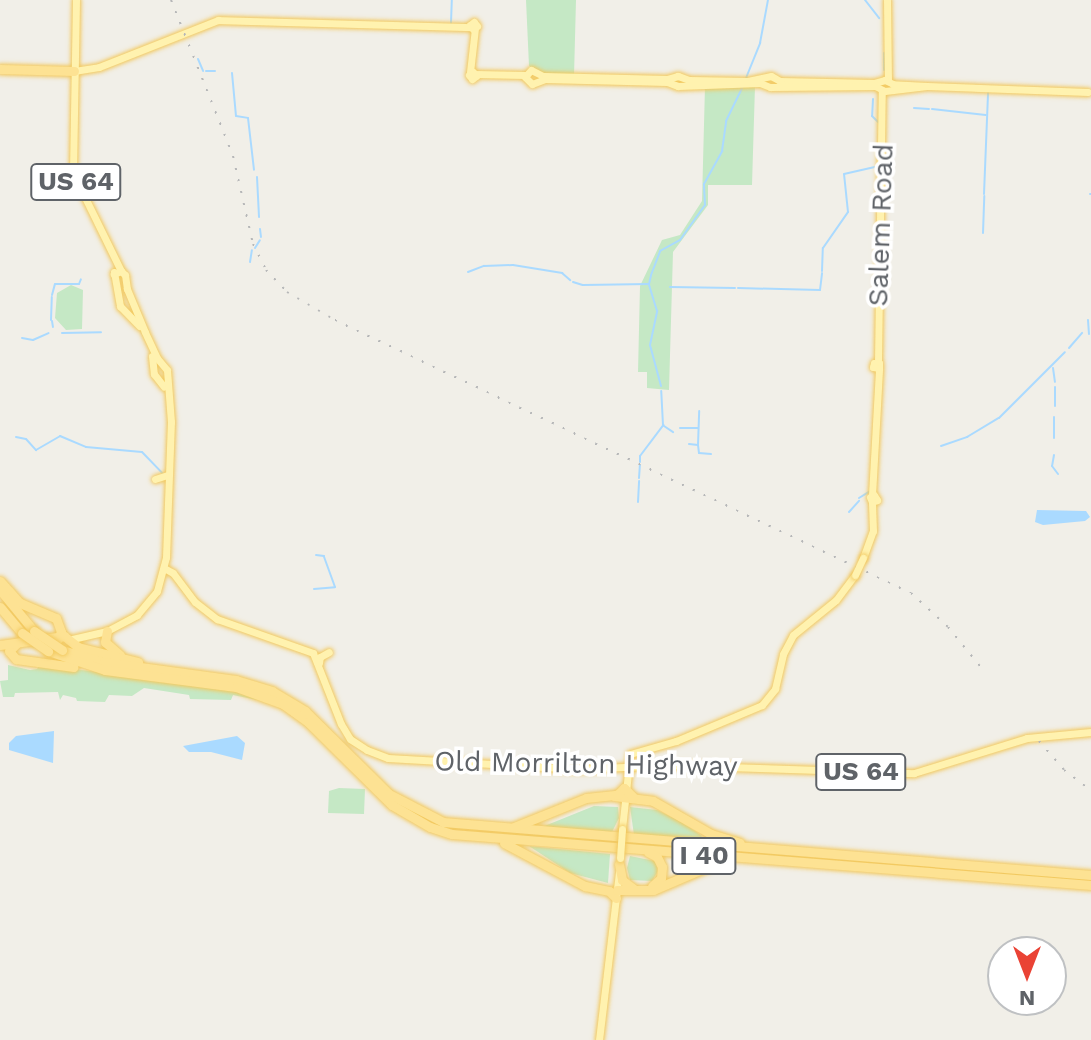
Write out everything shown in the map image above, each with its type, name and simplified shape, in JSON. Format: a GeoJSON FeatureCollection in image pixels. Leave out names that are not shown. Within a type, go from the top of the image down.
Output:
{"type":"FeatureCollection","features":[{"type":"Feature","properties":{"kind":"highway"},"geometry":{"type":"LineString","coordinates":[[0,69],[74,71]]}},
{"type":"Feature","properties":{"kind":"highway"},"geometry":{"type":"LineString","coordinates":[[0,581],[22,604],[55,617],[63,638]]}},
{"type":"Feature","properties":{"kind":"highway","name":"I 40"},"geometry":{"type":"LineString","coordinates":[[0,590],[34,631],[63,638],[104,662],[236,680],[272,691],[305,711],[392,805],[410,817],[452,834],[493,840],[1091,885]]}},
{"type":"Feature","properties":{"kind":"highway","name":"I 40"},"geometry":{"type":"LineString","coordinates":[[0,607],[8,644],[48,651],[105,670],[236,687],[262,694],[295,713],[333,743]]}},
{"type":"Feature","properties":{"kind":"highway"},"geometry":{"type":"LineString","coordinates":[[100,632],[107,645],[126,659]]}},
{"type":"Feature","properties":{"kind":"highway"},"geometry":{"type":"LineString","coordinates":[[105,670],[18,660],[8,644],[63,638],[78,647],[192,674]]}},
{"type":"Feature","properties":{"kind":"highway","name":"I 40"},"geometry":{"type":"LineString","coordinates":[[346,756],[401,802],[443,822],[1091,875]]}},
{"type":"Feature","properties":{"kind":"highway"},"geometry":{"type":"LineString","coordinates":[[475,827],[523,825],[586,798],[622,790],[636,798],[656,802],[720,838],[783,851]]}},
{"type":"Feature","properties":{"kind":"highway"},"geometry":{"type":"LineString","coordinates":[[493,840],[522,850],[585,886],[608,890],[619,896],[650,891],[712,863],[744,859]]}},
{"type":"Feature","properties":{"kind":"highway"},"geometry":{"type":"LineString","coordinates":[[620,861],[620,877],[627,886],[650,887],[660,879],[662,867],[656,856],[645,851]]}},
{"type":"Feature","properties":{"kind":"main road"},"geometry":{"type":"LineString","coordinates":[[76,0],[74,71],[111,62],[218,20],[471,27],[474,72],[485,76],[523,77],[530,84],[537,77],[678,81]]}},
{"type":"Feature","properties":{"kind":"main road","name":"Salem Road"},"geometry":{"type":"LineString","coordinates":[[613,767],[635,750],[676,741],[762,705],[775,689],[783,654],[793,635],[841,596],[855,575],[872,538],[887,0]]}},
{"type":"Feature","properties":{"kind":"main road"},"geometry":{"type":"LineString","coordinates":[[111,62],[119,63],[122,68]]}},
{"type":"Feature","properties":{"kind":"main road","name":"US 64"},"geometry":{"type":"LineString","coordinates":[[74,71],[73,173],[117,272]]}},
{"type":"Feature","properties":{"kind":"main road"},"geometry":{"type":"LineString","coordinates":[[537,77],[577,79]]}},
{"type":"Feature","properties":{"kind":"main road"},"geometry":{"type":"LineString","coordinates":[[603,79],[926,85]]}},
{"type":"Feature","properties":{"kind":"main road"},"geometry":{"type":"LineString","coordinates":[[632,81],[652,79]]}},
{"type":"Feature","properties":{"kind":"main road"},"geometry":{"type":"LineString","coordinates":[[819,86],[832,82]]}},
{"type":"Feature","properties":{"kind":"main road"},"geometry":{"type":"LineString","coordinates":[[802,83],[819,86],[926,85],[1088,90]]}},
{"type":"Feature","properties":{"kind":"main road"},"geometry":{"type":"LineString","coordinates":[[853,86],[864,83]]}},
{"type":"Feature","properties":{"kind":"main road"},"geometry":{"type":"LineString","coordinates":[[63,638],[100,632],[144,609],[162,579],[166,557],[167,408],[162,377],[125,281],[117,272]]}},
{"type":"Feature","properties":{"kind":"main road"},"geometry":{"type":"LineString","coordinates":[[117,272],[120,306],[138,323],[158,366]]}},
{"type":"Feature","properties":{"kind":"main road"},"geometry":{"type":"LineString","coordinates":[[116,284],[125,281]]}},
{"type":"Feature","properties":{"kind":"main road"},"geometry":{"type":"LineString","coordinates":[[155,479],[167,478]]}},
{"type":"Feature","properties":{"kind":"main road"},"geometry":{"type":"LineString","coordinates":[[166,557],[188,595],[208,613],[305,654],[322,677]]}},
{"type":"Feature","properties":{"kind":"main road"},"geometry":{"type":"LineString","coordinates":[[154,568],[161,572],[162,579]]}},
{"type":"Feature","properties":{"kind":"main road"},"geometry":{"type":"LineString","coordinates":[[164,568],[175,576]]}},
{"type":"Feature","properties":{"kind":"main road"},"geometry":{"type":"LineString","coordinates":[[162,579],[175,576]]}},
{"type":"Feature","properties":{"kind":"main road"},"geometry":{"type":"LineString","coordinates":[[275,640],[302,649],[309,641]]}},
{"type":"Feature","properties":{"kind":"main road","name":"Old Morrilton Highway"},"geometry":{"type":"LineString","coordinates":[[302,649],[313,653],[350,739],[376,755],[573,769],[637,767],[914,773],[1027,738],[1091,732]]}},
{"type":"Feature","properties":{"kind":"main road"},"geometry":{"type":"LineString","coordinates":[[322,677],[319,659],[329,652]]}},
{"type":"Feature","properties":{"kind":"main road"},"geometry":{"type":"LineString","coordinates":[[622,790],[637,767],[630,764],[628,757]]}},
{"type":"Feature","properties":{"kind":"main road"},"geometry":{"type":"LineString","coordinates":[[598,1040],[619,896],[622,790],[628,757]]}},
{"type":"Feature","properties":{"kind":"main road"},"geometry":{"type":"LineString","coordinates":[[613,767],[622,790]]}},
{"type":"Feature","properties":{"kind":"green space"},"geometry":{"type":"Polygon","coordinates":[[[526,0],[576,0],[574,76],[540,73],[529,66],[526,0]]]}},
{"type":"Feature","properties":{"kind":"green space"},"geometry":{"type":"Polygon","coordinates":[[[705,86],[755,86],[752,185],[708,185],[708,205],[673,252],[669,390],[647,388],[647,372],[638,372],[640,286],[662,240],[680,235],[702,201],[705,86]]]}},
{"type":"Feature","properties":{"kind":"green space"},"geometry":{"type":"Polygon","coordinates":[[[71,285],[83,290],[82,329],[66,330],[55,318],[57,293],[71,285]]]}},
{"type":"Feature","properties":{"kind":"green space"},"geometry":{"type":"Polygon","coordinates":[[[8,665],[30,670],[39,666],[74,669],[238,690],[267,702],[233,695],[231,700],[190,699],[189,695],[144,688],[132,696],[109,695],[105,702],[77,701],[63,695],[60,700],[58,692],[15,693],[14,697],[3,697],[0,681],[8,680],[8,665]]]}},
{"type":"Feature","properties":{"kind":"green space"},"geometry":{"type":"Polygon","coordinates":[[[339,788],[365,789],[364,814],[328,813],[329,791],[339,788]]]}},
{"type":"Feature","properties":{"kind":"green space"},"geometry":{"type":"Polygon","coordinates":[[[594,806],[618,807],[619,818],[612,832],[542,827],[594,806]]]}},
{"type":"Feature","properties":{"kind":"green space"},"geometry":{"type":"Polygon","coordinates":[[[630,807],[657,810],[702,836],[699,840],[634,835],[630,807]]]}},
{"type":"Feature","properties":{"kind":"green space"},"geometry":{"type":"Polygon","coordinates":[[[529,846],[610,854],[608,883],[570,873],[529,846]]]}},
{"type":"Feature","properties":{"kind":"green space"},"geometry":{"type":"Polygon","coordinates":[[[630,856],[655,861],[658,871],[652,881],[630,880],[627,868],[630,856]]]}},
{"type":"Feature","properties":{"kind":"water"},"geometry":{"type":"Polygon","coordinates":[[[1037,510],[1086,511],[1090,517],[1085,521],[1043,525],[1035,522],[1037,510]]]}},
{"type":"Feature","properties":{"kind":"water"},"geometry":{"type":"Polygon","coordinates":[[[54,731],[53,763],[9,750],[9,743],[16,736],[54,731]]]}},
{"type":"Feature","properties":{"kind":"water"},"geometry":{"type":"Polygon","coordinates":[[[237,736],[245,743],[242,760],[211,752],[189,752],[183,746],[237,736]]]}},
{"type":"Feature","properties":{"kind":"waterway"},"geometry":{"type":"LineString","coordinates":[[451,23],[452,0]]}},
{"type":"Feature","properties":{"kind":"waterway"},"geometry":{"type":"LineString","coordinates":[[746,78],[760,43],[768,0]]}},
{"type":"Feature","properties":{"kind":"waterway"},"geometry":{"type":"LineString","coordinates":[[865,0],[879,18]]}},
{"type":"Feature","properties":{"kind":"waterway"},"geometry":{"type":"LineString","coordinates":[[884,53],[884,70]]}},
{"type":"Feature","properties":{"kind":"waterway"},"geometry":{"type":"LineString","coordinates":[[198,59],[203,71]]}},
{"type":"Feature","properties":{"kind":"waterway"},"geometry":{"type":"LineString","coordinates":[[206,71],[215,71]]}},
{"type":"Feature","properties":{"kind":"waterway"},"geometry":{"type":"LineString","coordinates":[[232,73],[236,116],[248,118],[254,170]]}},
{"type":"Feature","properties":{"kind":"waterway"},"geometry":{"type":"LineString","coordinates":[[661,386],[650,345],[657,311],[649,284],[651,275],[660,251],[680,240],[705,205],[704,184],[722,151],[726,121],[742,88]]}},
{"type":"Feature","properties":{"kind":"waterway"},"geometry":{"type":"LineString","coordinates":[[984,194],[988,93]]}},
{"type":"Feature","properties":{"kind":"waterway"},"geometry":{"type":"LineString","coordinates":[[873,99],[872,116],[879,123]]}},
{"type":"Feature","properties":{"kind":"waterway"},"geometry":{"type":"LineString","coordinates":[[914,108],[929,109]]}},
{"type":"Feature","properties":{"kind":"waterway"},"geometry":{"type":"LineString","coordinates":[[932,109],[986,115]]}},
{"type":"Feature","properties":{"kind":"waterway"},"geometry":{"type":"LineString","coordinates":[[822,271],[823,248],[848,212],[844,174],[879,166]]}},
{"type":"Feature","properties":{"kind":"waterway"},"geometry":{"type":"LineString","coordinates":[[257,177],[259,217]]}},
{"type":"Feature","properties":{"kind":"waterway"},"geometry":{"type":"LineString","coordinates":[[983,233],[984,196]]}},
{"type":"Feature","properties":{"kind":"waterway"},"geometry":{"type":"LineString","coordinates":[[260,229],[261,237]]}},
{"type":"Feature","properties":{"kind":"waterway"},"geometry":{"type":"LineString","coordinates":[[255,248],[260,240]]}},
{"type":"Feature","properties":{"kind":"waterway"},"geometry":{"type":"LineString","coordinates":[[250,262],[252,250]]}},
{"type":"Feature","properties":{"kind":"waterway"},"geometry":{"type":"LineString","coordinates":[[468,272],[484,266],[513,265],[562,273],[570,280]]}},
{"type":"Feature","properties":{"kind":"waterway"},"geometry":{"type":"LineString","coordinates":[[738,288],[820,290],[822,273]]}},
{"type":"Feature","properties":{"kind":"waterway"},"geometry":{"type":"LineString","coordinates":[[52,295],[55,284],[79,284],[81,279]]}},
{"type":"Feature","properties":{"kind":"waterway"},"geometry":{"type":"LineString","coordinates":[[573,282],[583,285],[649,284]]}},
{"type":"Feature","properties":{"kind":"waterway"},"geometry":{"type":"LineString","coordinates":[[670,287],[735,288]]}},
{"type":"Feature","properties":{"kind":"waterway"},"geometry":{"type":"LineString","coordinates":[[51,320],[52,297]]}},
{"type":"Feature","properties":{"kind":"waterway"},"geometry":{"type":"LineString","coordinates":[[1088,320],[1089,334]]}},
{"type":"Feature","properties":{"kind":"waterway"},"geometry":{"type":"LineString","coordinates":[[52,321],[53,327]]}},
{"type":"Feature","properties":{"kind":"waterway"},"geometry":{"type":"LineString","coordinates":[[62,333],[101,332]]}},
{"type":"Feature","properties":{"kind":"waterway"},"geometry":{"type":"LineString","coordinates":[[22,338],[33,340],[49,333]]}},
{"type":"Feature","properties":{"kind":"waterway"},"geometry":{"type":"LineString","coordinates":[[1069,348],[1082,333]]}},
{"type":"Feature","properties":{"kind":"waterway"},"geometry":{"type":"LineString","coordinates":[[941,446],[967,437],[999,418],[1065,352]]}},
{"type":"Feature","properties":{"kind":"waterway"},"geometry":{"type":"LineString","coordinates":[[1053,368],[1055,382]]}},
{"type":"Feature","properties":{"kind":"waterway"},"geometry":{"type":"LineString","coordinates":[[1055,387],[1055,406]]}},
{"type":"Feature","properties":{"kind":"waterway"},"geometry":{"type":"LineString","coordinates":[[640,462],[640,456],[663,425],[661,391]]}},
{"type":"Feature","properties":{"kind":"waterway"},"geometry":{"type":"LineString","coordinates":[[698,445],[699,411]]}},
{"type":"Feature","properties":{"kind":"waterway"},"geometry":{"type":"LineString","coordinates":[[1054,417],[1054,438]]}},
{"type":"Feature","properties":{"kind":"waterway"},"geometry":{"type":"LineString","coordinates":[[664,426],[673,432]]}},
{"type":"Feature","properties":{"kind":"waterway"},"geometry":{"type":"LineString","coordinates":[[680,428],[698,428]]}},
{"type":"Feature","properties":{"kind":"waterway"},"geometry":{"type":"LineString","coordinates":[[16,437],[26,439],[36,450],[60,436],[86,447],[142,452],[162,473]]}},
{"type":"Feature","properties":{"kind":"waterway"},"geometry":{"type":"LineString","coordinates":[[689,444],[698,445],[699,453],[711,454]]}},
{"type":"Feature","properties":{"kind":"waterway"},"geometry":{"type":"LineString","coordinates":[[1054,455],[1052,466],[1058,474]]}},
{"type":"Feature","properties":{"kind":"waterway"},"geometry":{"type":"LineString","coordinates":[[639,478],[640,465]]}},
{"type":"Feature","properties":{"kind":"waterway"},"geometry":{"type":"LineString","coordinates":[[638,502],[639,481]]}},
{"type":"Feature","properties":{"kind":"waterway"},"geometry":{"type":"LineString","coordinates":[[859,498],[870,491]]}},
{"type":"Feature","properties":{"kind":"waterway"},"geometry":{"type":"LineString","coordinates":[[849,512],[859,501]]}},
{"type":"Feature","properties":{"kind":"waterway"},"geometry":{"type":"LineString","coordinates":[[314,589],[335,587],[324,556],[316,555]]}},
{"type":"Feature","properties":{"kind":"railway"},"geometry":{"type":"LineString","coordinates":[[171,0],[233,156],[253,244],[266,270],[287,292],[335,320],[911,593],[948,627],[984,671]]}},
{"type":"Feature","properties":{"kind":"railway"},"geometry":{"type":"LineString","coordinates":[[1039,741],[1064,770],[1091,790]]}}]}
